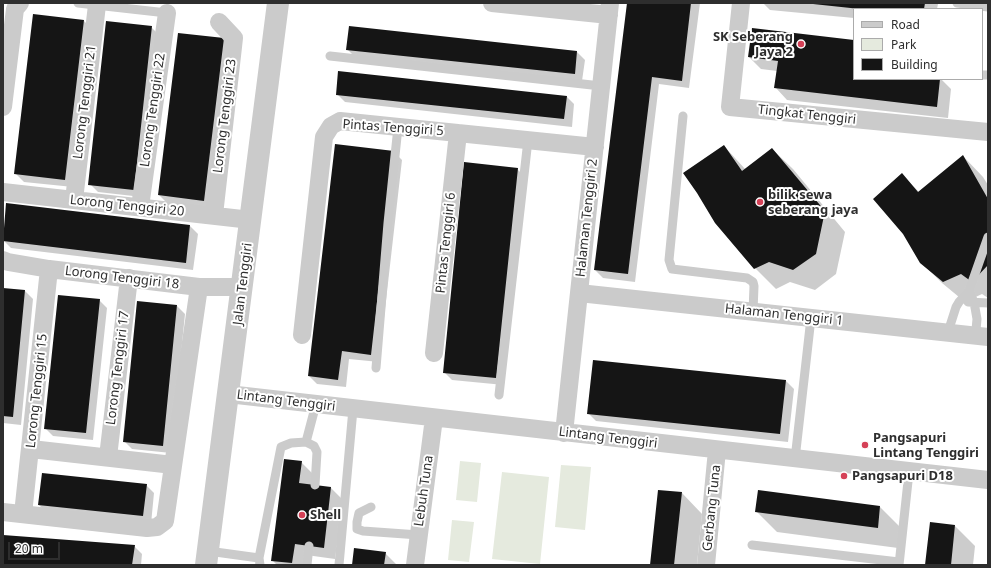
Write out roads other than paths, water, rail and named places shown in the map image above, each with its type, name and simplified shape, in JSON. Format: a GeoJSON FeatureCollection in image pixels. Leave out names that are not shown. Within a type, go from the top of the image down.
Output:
{"type":"FeatureCollection","features":[{"type":"Feature","properties":{"kind":"street"},"geometry":{"type":"LineString","coordinates":[[3,107],[15,9],[20,3]]}},
{"type":"Feature","properties":{"kind":"street","name":"Jalan Tenggiri"},"geometry":{"type":"LineString","coordinates":[[207,558],[278,3]]}},
{"type":"Feature","properties":{"kind":"street"},"geometry":{"type":"LineString","coordinates":[[492,3],[610,9]]}},
{"type":"Feature","properties":{"kind":"street","name":"Tingkat Tenggiri"},"geometry":{"type":"LineString","coordinates":[[741,3],[730,107],[988,132]]}},
{"type":"Feature","properties":{"kind":"street","name":"Lorong Tenggiri 21"},"geometry":{"type":"LineString","coordinates":[[74,200],[96,5]]}},
{"type":"Feature","properties":{"kind":"street","name":"Halaman Tenggiri 2"},"geometry":{"type":"LineString","coordinates":[[564,433],[610,9]]}},
{"type":"Feature","properties":{"kind":"street","name":"Lorong Tenggiri 22"},"geometry":{"type":"LineString","coordinates":[[140,207],[167,13]]}},
{"type":"Feature","properties":{"kind":"street","name":"Lorong Tenggiri 23"},"geometry":{"type":"LineString","coordinates":[[214,215],[234,38],[220,22]]}},
{"type":"Feature","properties":{"kind":"street","name":"Pintas Tenggiri 5"},"geometry":{"type":"LineString","coordinates":[[302,335],[324,137],[331,126],[340,121],[595,147]]}},
{"type":"Feature","properties":{"kind":"street","name":"Pintas Tenggiri 6"},"geometry":{"type":"LineString","coordinates":[[434,353],[458,133]]}},
{"type":"Feature","properties":{"kind":"street","name":"Lorong Tenggiri 20"},"geometry":{"type":"LineString","coordinates":[[3,192],[251,220]]}},
{"type":"Feature","properties":{"kind":"street","name":"Lorong Tenggiri 18"},"geometry":{"type":"LineString","coordinates":[[3,260],[49,269],[199,286],[242,287]]}},
{"type":"Feature","properties":{"kind":"street","name":"Lorong Tenggiri 15"},"geometry":{"type":"LineString","coordinates":[[23,514],[49,269]]}},
{"type":"Feature","properties":{"kind":"street","name":"Lorong Tenggiri 17"},"geometry":{"type":"LineString","coordinates":[[108,457],[129,278]]}},
{"type":"Feature","properties":{"kind":"street"},"geometry":{"type":"LineString","coordinates":[[3,512],[147,528],[157,527],[165,521],[199,286]]}},
{"type":"Feature","properties":{"kind":"street","name":"Halaman Tenggiri 1"},"geometry":{"type":"LineString","coordinates":[[579,293],[983,336]]}},
{"type":"Feature","properties":{"kind":"street","name":"Lintang Tenggiri"},"geometry":{"type":"LineString","coordinates":[[228,394],[988,480]]}},
{"type":"Feature","properties":{"kind":"street","name":"Lebuh Tuna"},"geometry":{"type":"LineString","coordinates":[[415,565],[434,418]]}},
{"type":"Feature","properties":{"kind":"street"},"geometry":{"type":"LineString","coordinates":[[31,448],[172,466]]}},
{"type":"Feature","properties":{"kind":"street","name":"Gerbang Tuna"},"geometry":{"type":"LineString","coordinates":[[706,565],[718,450]]}},
{"type":"Feature","properties":{"kind":"lane"},"geometry":{"type":"LineString","coordinates":[[78,3],[167,13]]}},
{"type":"Feature","properties":{"kind":"lane"},"geometry":{"type":"LineString","coordinates":[[957,3],[988,7]]}},
{"type":"Feature","properties":{"kind":"lane"},"geometry":{"type":"LineString","coordinates":[[330,56],[601,86]]}},
{"type":"Feature","properties":{"kind":"lane"},"geometry":{"type":"LineString","coordinates":[[683,116],[669,260],[670,265],[672,269],[747,278],[753,282],[754,286],[753,312]]}},
{"type":"Feature","properties":{"kind":"lane"},"geometry":{"type":"LineString","coordinates":[[376,368],[388,223],[398,127]]}},
{"type":"Feature","properties":{"kind":"lane"},"geometry":{"type":"LineString","coordinates":[[499,395],[528,140]]}},
{"type":"Feature","properties":{"kind":"lane"},"geometry":{"type":"LineString","coordinates":[[948,332],[956,307],[969,291],[988,237]]}},
{"type":"Feature","properties":{"kind":"lane"},"geometry":{"type":"LineString","coordinates":[[969,291],[974,302],[976,330],[983,336]]}},
{"type":"Feature","properties":{"kind":"lane"},"geometry":{"type":"LineString","coordinates":[[959,302],[988,303]]}},
{"type":"Feature","properties":{"kind":"lane"},"geometry":{"type":"LineString","coordinates":[[796,459],[811,318]]}},
{"type":"Feature","properties":{"kind":"lane"},"geometry":{"type":"LineString","coordinates":[[306,442],[316,404]]}},
{"type":"Feature","properties":{"kind":"lane"},"geometry":{"type":"LineString","coordinates":[[339,565],[353,409]]}},
{"type":"Feature","properties":{"kind":"lane"},"geometry":{"type":"LineString","coordinates":[[207,558],[260,562],[281,446],[291,443],[306,442],[314,446],[317,452],[315,485]]}},
{"type":"Feature","properties":{"kind":"lane"},"geometry":{"type":"LineString","coordinates":[[752,545],[899,564],[909,472]]}},
{"type":"Feature","properties":{"kind":"lane"},"geometry":{"type":"LineString","coordinates":[[371,507],[359,513],[357,529],[363,531],[419,535]]}},
{"type":"Feature","properties":{"kind":"lane"},"geometry":{"type":"LineString","coordinates":[[307,565],[309,546]]}},
{"type":"Feature","properties":{"kind":"place","name":"SK Seberang Jaya 2"},"geometry":{"type":"Point","coordinates":[801,44]}},
{"type":"Feature","properties":{"kind":"place","name":"bilik sewa seberang jaya"},"geometry":{"type":"Point","coordinates":[760,202]}},
{"type":"Feature","properties":{"kind":"place","name":"Pangsapuri Lintang Tenggiri"},"geometry":{"type":"Point","coordinates":[865,445]}},
{"type":"Feature","properties":{"kind":"place","name":"Pangsapuri D18"},"geometry":{"type":"Point","coordinates":[844,476]}},
{"type":"Feature","properties":{"kind":"place","name":"Shell"},"geometry":{"type":"Point","coordinates":[302,515]}}]}
